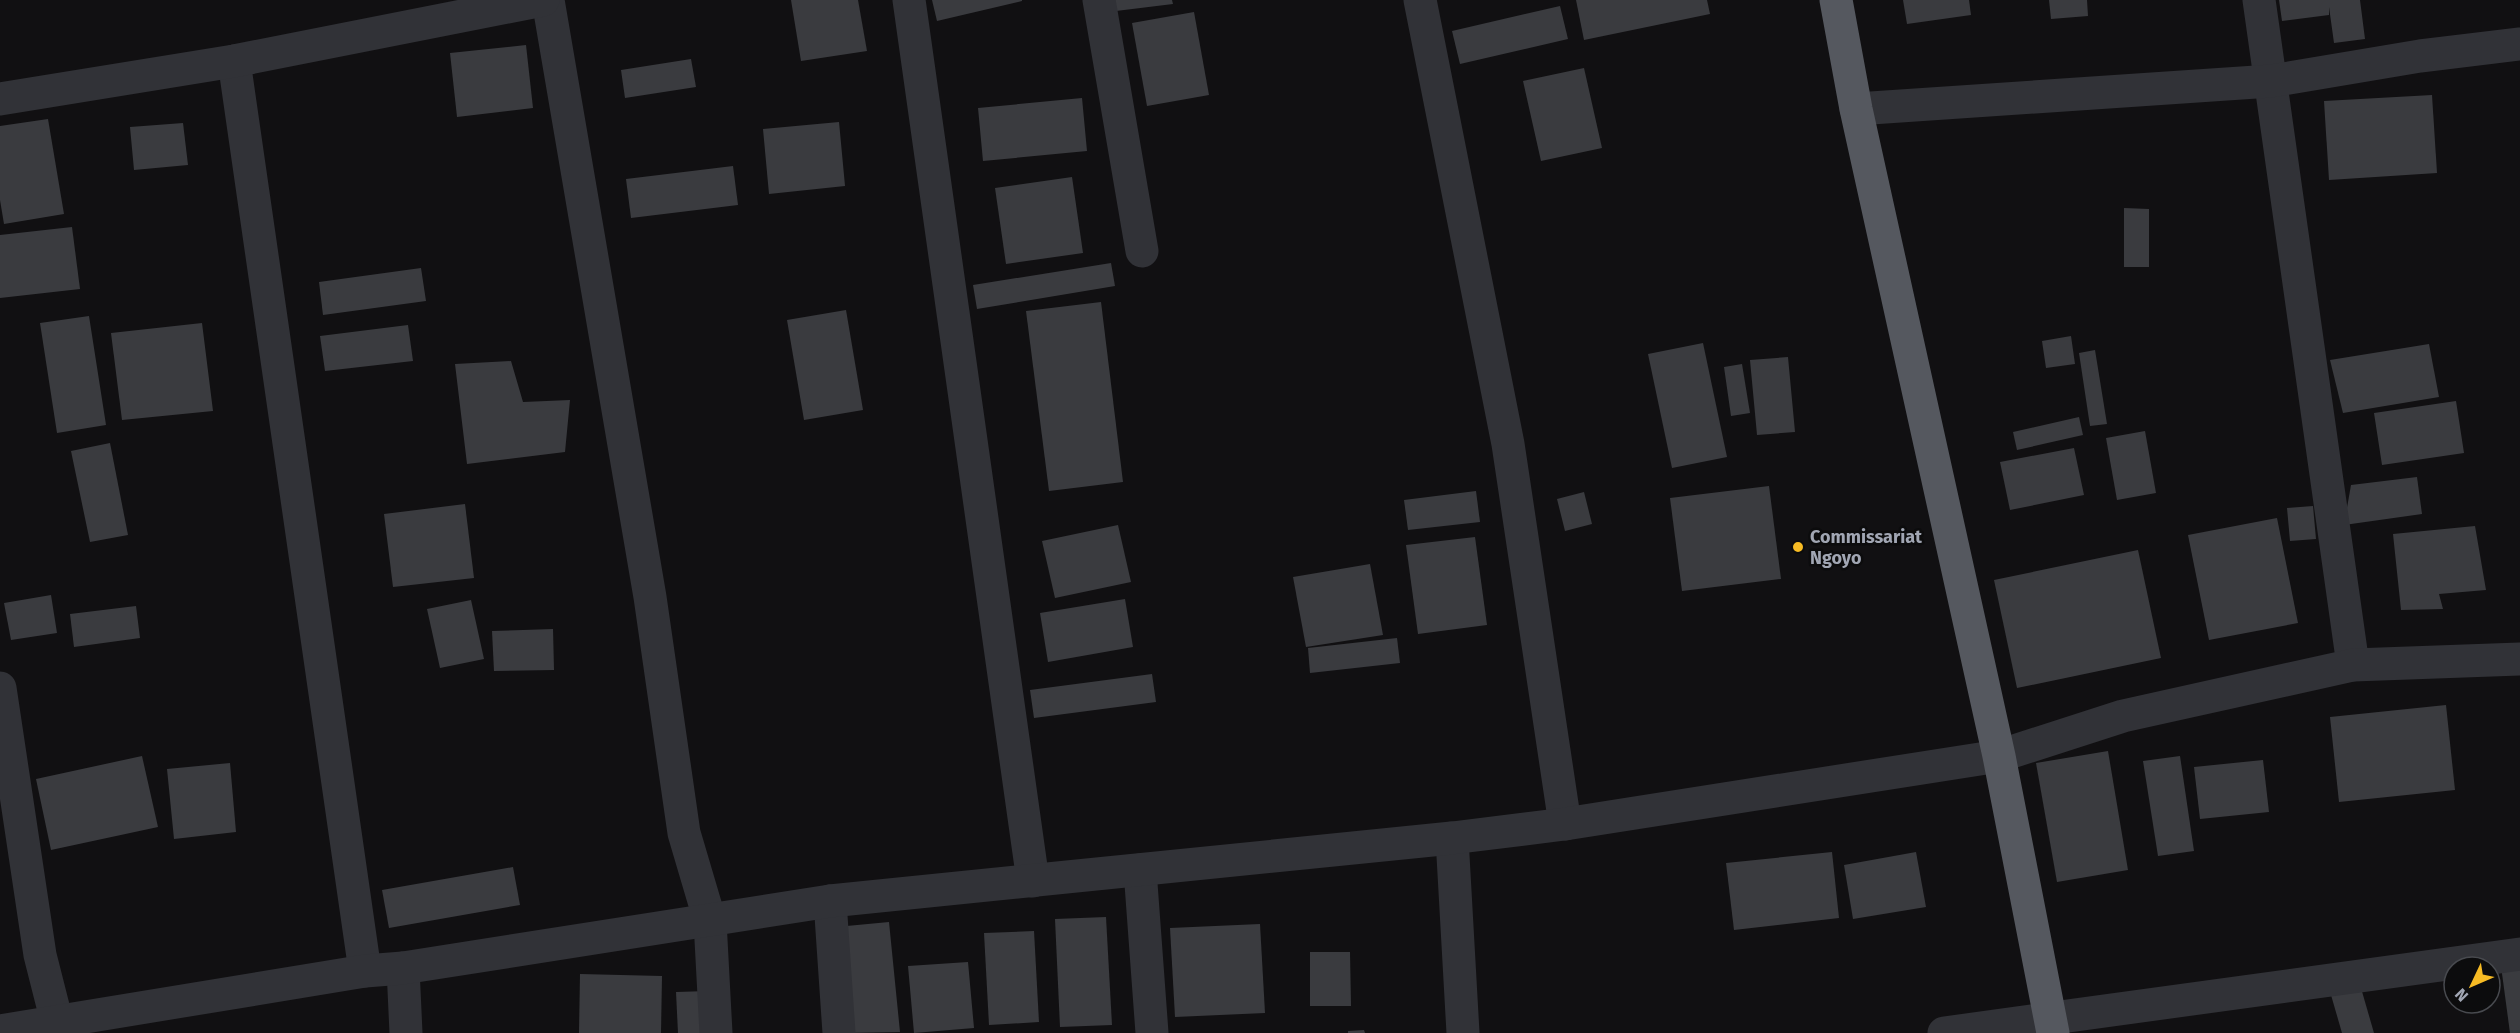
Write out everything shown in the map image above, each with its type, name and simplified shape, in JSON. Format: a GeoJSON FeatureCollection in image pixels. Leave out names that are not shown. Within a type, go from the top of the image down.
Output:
{"type":"FeatureCollection","features":[{"type":"Feature","properties":{"kind":"highway"},"geometry":{"type":"LineString","coordinates":[[1836,0],[1856,109],[1999,756],[2051,1025]]}},
{"type":"Feature","properties":{"kind":"street"},"geometry":{"type":"LineString","coordinates":[[0,99],[234,61],[543,0]]}},
{"type":"Feature","properties":{"kind":"street"},"geometry":{"type":"LineString","coordinates":[[548,0],[651,597],[684,833],[710,921],[716,1033]]}},
{"type":"Feature","properties":{"kind":"street"},"geometry":{"type":"LineString","coordinates":[[909,0],[1033,881]]}},
{"type":"Feature","properties":{"kind":"street"},"geometry":{"type":"LineString","coordinates":[[1099,0],[1143,251]]}},
{"type":"Feature","properties":{"kind":"street"},"geometry":{"type":"LineString","coordinates":[[1420,0],[1508,444],[1565,824]]}},
{"type":"Feature","properties":{"kind":"street"},"geometry":{"type":"LineString","coordinates":[[2259,0],[2353,664]]}},
{"type":"Feature","properties":{"kind":"street"},"geometry":{"type":"LineString","coordinates":[[1856,109],[2271,81],[2420,56],[2520,44]]}},
{"type":"Feature","properties":{"kind":"street"},"geometry":{"type":"LineString","coordinates":[[234,61],[365,971]]}},
{"type":"Feature","properties":{"kind":"street"},"geometry":{"type":"LineString","coordinates":[[0,1031],[58,1028],[365,971],[403,968],[830,901],[1452,838],[1565,824],[1999,756],[2122,716],[2353,664],[2520,659]]}},
{"type":"Feature","properties":{"kind":"street"},"geometry":{"type":"LineString","coordinates":[[0,688],[40,955],[58,1028]]}},
{"type":"Feature","properties":{"kind":"street"},"geometry":{"type":"LineString","coordinates":[[1452,838],[1463,1033]]}},
{"type":"Feature","properties":{"kind":"street"},"geometry":{"type":"LineString","coordinates":[[1140,870],[1152,1033]]}},
{"type":"Feature","properties":{"kind":"street"},"geometry":{"type":"LineString","coordinates":[[830,901],[839,1033]]}},
{"type":"Feature","properties":{"kind":"street"},"geometry":{"type":"LineString","coordinates":[[1944,1033],[2051,1025],[2520,954]]}},
{"type":"Feature","properties":{"kind":"street"},"geometry":{"type":"LineString","coordinates":[[403,968],[406,1033]]}},
{"type":"Feature","properties":{"kind":"building"},"geometry":{"type":"Polygon","coordinates":[[[791,0],[858,0],[867,51],[801,61],[791,0]]]}},
{"type":"Feature","properties":{"kind":"building"},"geometry":{"type":"Polygon","coordinates":[[[932,0],[1022,0],[1022,1],[937,21],[932,0]]]}},
{"type":"Feature","properties":{"kind":"building"},"geometry":{"type":"Polygon","coordinates":[[[1115,0],[1172,0],[1173,4],[1116,11],[1115,0]]]}},
{"type":"Feature","properties":{"kind":"building"},"geometry":{"type":"Polygon","coordinates":[[[1576,0],[1707,0],[1710,14],[1584,40],[1576,0]]]}},
{"type":"Feature","properties":{"kind":"building"},"geometry":{"type":"Polygon","coordinates":[[[1903,0],[1969,0],[1971,15],[1907,24],[1903,0]]]}},
{"type":"Feature","properties":{"kind":"building"},"geometry":{"type":"Polygon","coordinates":[[[2049,0],[2087,0],[2088,16],[2051,19],[2049,0]]]}},
{"type":"Feature","properties":{"kind":"building"},"geometry":{"type":"Polygon","coordinates":[[[2279,0],[2360,0],[2365,39],[2334,43],[2329,7],[2329,15],[2282,21],[2279,0]]]}},
{"type":"Feature","properties":{"kind":"building"},"geometry":{"type":"Polygon","coordinates":[[[1560,6],[1568,39],[1460,64],[1452,31],[1560,6]]]}},
{"type":"Feature","properties":{"kind":"building"},"geometry":{"type":"Polygon","coordinates":[[[1194,12],[1209,95],[1147,106],[1132,23],[1194,12]]]}},
{"type":"Feature","properties":{"kind":"building"},"geometry":{"type":"Polygon","coordinates":[[[526,45],[533,108],[457,117],[450,53],[526,45]]]}},
{"type":"Feature","properties":{"kind":"building"},"geometry":{"type":"Polygon","coordinates":[[[691,59],[696,87],[625,98],[621,70],[691,59]]]}},
{"type":"Feature","properties":{"kind":"building"},"geometry":{"type":"Polygon","coordinates":[[[1584,68],[1602,148],[1541,161],[1523,81],[1584,68]]]}},
{"type":"Feature","properties":{"kind":"building"},"geometry":{"type":"Polygon","coordinates":[[[2432,95],[2437,173],[2329,180],[2324,101],[2432,95]]]}},
{"type":"Feature","properties":{"kind":"building"},"geometry":{"type":"Polygon","coordinates":[[[1082,98],[1087,151],[983,161],[978,108],[1082,98]]]}},
{"type":"Feature","properties":{"kind":"building"},"geometry":{"type":"Polygon","coordinates":[[[48,119],[64,214],[4,224],[0,200],[0,126],[48,119]]]}},
{"type":"Feature","properties":{"kind":"building"},"geometry":{"type":"Polygon","coordinates":[[[839,122],[845,186],[769,194],[763,129],[839,122]]]}},
{"type":"Feature","properties":{"kind":"building"},"geometry":{"type":"Polygon","coordinates":[[[183,123],[188,165],[134,170],[130,127],[183,123]]]}},
{"type":"Feature","properties":{"kind":"building"},"geometry":{"type":"Polygon","coordinates":[[[733,166],[738,205],[631,218],[626,179],[733,166]]]}},
{"type":"Feature","properties":{"kind":"building"},"geometry":{"type":"Polygon","coordinates":[[[1072,177],[1083,253],[1006,264],[995,188],[1072,177]]]}},
{"type":"Feature","properties":{"kind":"building"},"geometry":{"type":"Polygon","coordinates":[[[2124,208],[2149,209],[2149,267],[2124,267],[2124,208]]]}},
{"type":"Feature","properties":{"kind":"building"},"geometry":{"type":"Polygon","coordinates":[[[72,227],[80,289],[0,298],[0,235],[72,227]]]}},
{"type":"Feature","properties":{"kind":"building"},"geometry":{"type":"Polygon","coordinates":[[[1111,263],[1115,286],[977,309],[973,285],[1111,263]]]}},
{"type":"Feature","properties":{"kind":"building"},"geometry":{"type":"Polygon","coordinates":[[[421,268],[426,301],[323,315],[319,282],[421,268]]]}},
{"type":"Feature","properties":{"kind":"building"},"geometry":{"type":"Polygon","coordinates":[[[1101,302],[1123,482],[1049,491],[1026,311],[1101,302]]]}},
{"type":"Feature","properties":{"kind":"building"},"geometry":{"type":"Polygon","coordinates":[[[846,310],[863,410],[804,420],[787,320],[846,310]]]}},
{"type":"Feature","properties":{"kind":"building"},"geometry":{"type":"Polygon","coordinates":[[[89,316],[106,425],[57,433],[40,323],[89,316]]]}},
{"type":"Feature","properties":{"kind":"building"},"geometry":{"type":"Polygon","coordinates":[[[202,323],[213,411],[122,420],[111,333],[202,323]]]}},
{"type":"Feature","properties":{"kind":"building"},"geometry":{"type":"Polygon","coordinates":[[[408,325],[413,361],[325,371],[320,336],[408,325]]]}},
{"type":"Feature","properties":{"kind":"building"},"geometry":{"type":"Polygon","coordinates":[[[2071,336],[2075,364],[2046,368],[2042,341],[2071,336]]]}},
{"type":"Feature","properties":{"kind":"building"},"geometry":{"type":"Polygon","coordinates":[[[1703,343],[1727,457],[1672,468],[1648,354],[1703,343]]]}},
{"type":"Feature","properties":{"kind":"building"},"geometry":{"type":"Polygon","coordinates":[[[2429,344],[2439,397],[2343,413],[2330,360],[2429,344]]]}},
{"type":"Feature","properties":{"kind":"building"},"geometry":{"type":"Polygon","coordinates":[[[2095,350],[2107,424],[2090,426],[2079,353],[2095,350]]]}},
{"type":"Feature","properties":{"kind":"building"},"geometry":{"type":"Polygon","coordinates":[[[1788,357],[1795,432],[1757,435],[1750,360],[1788,357]]]}},
{"type":"Feature","properties":{"kind":"building"},"geometry":{"type":"Polygon","coordinates":[[[511,361],[523,402],[570,400],[565,452],[467,464],[455,364],[511,361]]]}},
{"type":"Feature","properties":{"kind":"building"},"geometry":{"type":"Polygon","coordinates":[[[1742,364],[1750,413],[1731,416],[1724,367],[1742,364]]]}},
{"type":"Feature","properties":{"kind":"building"},"geometry":{"type":"Polygon","coordinates":[[[2456,401],[2464,453],[2382,465],[2374,413],[2456,401]]]}},
{"type":"Feature","properties":{"kind":"building"},"geometry":{"type":"Polygon","coordinates":[[[2079,417],[2083,435],[2017,450],[2013,432],[2079,417]]]}},
{"type":"Feature","properties":{"kind":"building"},"geometry":{"type":"Polygon","coordinates":[[[2145,431],[2156,493],[2117,500],[2106,438],[2145,431]]]}},
{"type":"Feature","properties":{"kind":"building"},"geometry":{"type":"Polygon","coordinates":[[[110,443],[128,535],[90,542],[71,451],[110,443]]]}},
{"type":"Feature","properties":{"kind":"building"},"geometry":{"type":"Polygon","coordinates":[[[2074,448],[2084,495],[2010,510],[2000,462],[2074,448]]]}},
{"type":"Feature","properties":{"kind":"building"},"geometry":{"type":"Polygon","coordinates":[[[2417,477],[2422,514],[2344,525],[2351,485],[2417,477]]]}},
{"type":"Feature","properties":{"kind":"building"},"geometry":{"type":"Polygon","coordinates":[[[1769,486],[1781,579],[1682,591],[1670,498],[1769,486]]]}},
{"type":"Feature","properties":{"kind":"building"},"geometry":{"type":"Polygon","coordinates":[[[1476,491],[1480,522],[1408,530],[1404,500],[1476,491]]]}},
{"type":"Feature","properties":{"kind":"building"},"geometry":{"type":"Polygon","coordinates":[[[1584,492],[1592,524],[1565,531],[1557,499],[1584,492]]]}},
{"type":"Feature","properties":{"kind":"building"},"geometry":{"type":"Polygon","coordinates":[[[465,504],[474,578],[393,587],[384,514],[465,504]]]}},
{"type":"Feature","properties":{"kind":"building"},"geometry":{"type":"Polygon","coordinates":[[[2313,506],[2316,539],[2290,541],[2287,508],[2313,506]]]}},
{"type":"Feature","properties":{"kind":"building"},"geometry":{"type":"Polygon","coordinates":[[[2277,518],[2298,623],[2209,640],[2188,535],[2277,518]]]}},
{"type":"Feature","properties":{"kind":"building"},"geometry":{"type":"Polygon","coordinates":[[[1118,525],[1131,582],[1055,598],[1042,541],[1118,525]]]}},
{"type":"Feature","properties":{"kind":"building"},"geometry":{"type":"Polygon","coordinates":[[[2475,526],[2486,590],[2439,594],[2443,609],[2401,610],[2393,534],[2475,526]]]}},
{"type":"Feature","properties":{"kind":"building"},"geometry":{"type":"Polygon","coordinates":[[[1475,537],[1487,625],[1418,634],[1406,545],[1475,537]]]}},
{"type":"Feature","properties":{"kind":"building"},"geometry":{"type":"Polygon","coordinates":[[[2138,550],[2161,658],[2017,688],[1994,580],[2138,550]]]}},
{"type":"Feature","properties":{"kind":"building"},"geometry":{"type":"Polygon","coordinates":[[[1370,564],[1383,635],[1306,647],[1293,577],[1370,564]]]}},
{"type":"Feature","properties":{"kind":"building"},"geometry":{"type":"Polygon","coordinates":[[[51,595],[57,633],[11,640],[4,603],[51,595]]]}},
{"type":"Feature","properties":{"kind":"building"},"geometry":{"type":"Polygon","coordinates":[[[1125,599],[1133,647],[1048,662],[1040,613],[1125,599]]]}},
{"type":"Feature","properties":{"kind":"building"},"geometry":{"type":"Polygon","coordinates":[[[471,600],[484,659],[440,668],[427,609],[471,600]]]}},
{"type":"Feature","properties":{"kind":"building"},"geometry":{"type":"Polygon","coordinates":[[[136,606],[140,638],[74,647],[70,614],[136,606]]]}},
{"type":"Feature","properties":{"kind":"building"},"geometry":{"type":"Polygon","coordinates":[[[553,629],[554,670],[494,671],[492,631],[553,629]]]}},
{"type":"Feature","properties":{"kind":"building"},"geometry":{"type":"Polygon","coordinates":[[[1397,638],[1400,663],[1310,673],[1308,648],[1397,638]]]}},
{"type":"Feature","properties":{"kind":"building"},"geometry":{"type":"Polygon","coordinates":[[[1152,674],[1156,702],[1034,718],[1030,690],[1152,674]]]}},
{"type":"Feature","properties":{"kind":"building"},"geometry":{"type":"Polygon","coordinates":[[[2446,705],[2455,790],[2339,802],[2330,717],[2446,705]]]}},
{"type":"Feature","properties":{"kind":"building"},"geometry":{"type":"Polygon","coordinates":[[[2108,751],[2128,870],[2057,882],[2036,763],[2108,751]]]}},
{"type":"Feature","properties":{"kind":"building"},"geometry":{"type":"Polygon","coordinates":[[[142,756],[158,827],[51,850],[36,779],[142,756]]]}},
{"type":"Feature","properties":{"kind":"building"},"geometry":{"type":"Polygon","coordinates":[[[2180,756],[2194,851],[2158,856],[2143,761],[2180,756]]]}},
{"type":"Feature","properties":{"kind":"building"},"geometry":{"type":"Polygon","coordinates":[[[2263,760],[2269,812],[2200,819],[2194,767],[2263,760]]]}},
{"type":"Feature","properties":{"kind":"building"},"geometry":{"type":"Polygon","coordinates":[[[230,763],[236,832],[174,839],[167,769],[230,763]]]}},
{"type":"Feature","properties":{"kind":"building"},"geometry":{"type":"Polygon","coordinates":[[[1832,852],[1839,918],[1734,930],[1726,863],[1832,852]]]}},
{"type":"Feature","properties":{"kind":"building"},"geometry":{"type":"Polygon","coordinates":[[[1916,852],[1926,907],[1853,919],[1844,865],[1916,852]]]}},
{"type":"Feature","properties":{"kind":"building"},"geometry":{"type":"Polygon","coordinates":[[[513,867],[520,905],[389,928],[382,890],[513,867]]]}},
{"type":"Feature","properties":{"kind":"building"},"geometry":{"type":"Polygon","coordinates":[[[1106,917],[1112,1025],[1060,1027],[1055,919],[1106,917]]]}},
{"type":"Feature","properties":{"kind":"building"},"geometry":{"type":"Polygon","coordinates":[[[889,922],[900,1032],[846,1033],[836,927],[889,922]]]}},
{"type":"Feature","properties":{"kind":"building"},"geometry":{"type":"Polygon","coordinates":[[[1260,924],[1265,1013],[1175,1017],[1170,928],[1260,924]]]}},
{"type":"Feature","properties":{"kind":"building"},"geometry":{"type":"Polygon","coordinates":[[[1034,931],[1039,1022],[989,1025],[984,933],[1034,931]]]}},
{"type":"Feature","properties":{"kind":"building"},"geometry":{"type":"Polygon","coordinates":[[[1310,952],[1350,952],[1351,1006],[1310,1006],[1310,952]]]}},
{"type":"Feature","properties":{"kind":"building"},"geometry":{"type":"Polygon","coordinates":[[[968,962],[974,1028],[914,1033],[908,966],[968,962]]]}},
{"type":"Feature","properties":{"kind":"building"},"geometry":{"type":"Polygon","coordinates":[[[2520,964],[2520,1033],[2510,1033],[2502,966],[2520,964]]]}},
{"type":"Feature","properties":{"kind":"building"},"geometry":{"type":"Polygon","coordinates":[[[580,974],[662,976],[661,1033],[579,1033],[580,974]]]}},
{"type":"Feature","properties":{"kind":"building"},"geometry":{"type":"Polygon","coordinates":[[[2361,988],[2374,1033],[2342,1033],[2331,995],[2361,988]]]}},
{"type":"Feature","properties":{"kind":"building"},"geometry":{"type":"Polygon","coordinates":[[[708,991],[710,1033],[678,1033],[676,992],[708,991]]]}},
{"type":"Feature","properties":{"kind":"building"},"geometry":{"type":"Polygon","coordinates":[[[1364,1030],[1365,1033],[1348,1033],[1348,1031],[1364,1030]]]}},
{"type":"Feature","properties":{"kind":"place","name":"Commissariat Ngoyo"},"geometry":{"type":"Point","coordinates":[1798,547]}}]}
